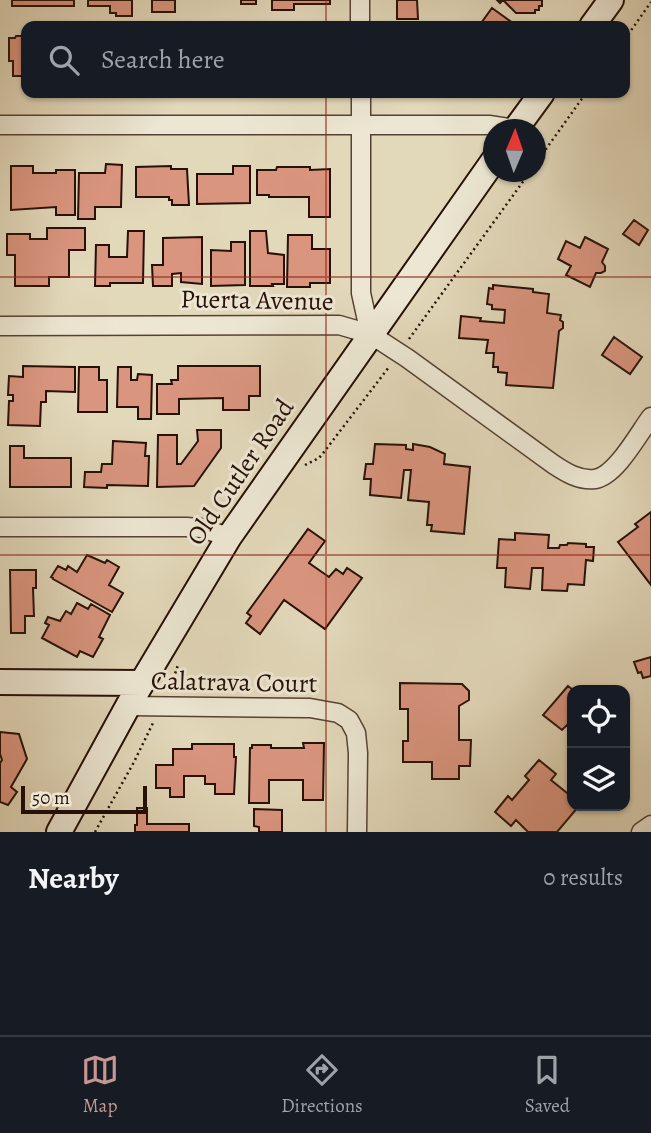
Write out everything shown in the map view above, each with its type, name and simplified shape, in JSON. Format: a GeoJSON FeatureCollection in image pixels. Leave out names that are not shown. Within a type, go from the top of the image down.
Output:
{"type":"FeatureCollection","features":[{"type":"Feature","properties":{"kind":"main road"},"geometry":{"type":"LineString","coordinates":[[596,21],[611,0]]}},
{"type":"Feature","properties":{"kind":"main road"},"geometry":{"type":"LineString","coordinates":[[522,119],[538,98]]}},
{"type":"Feature","properties":{"kind":"main road","name":"Old Cutler Road"},"geometry":{"type":"LineString","coordinates":[[59,832],[128,706],[229,537],[483,175]]}},
{"type":"Feature","properties":{"kind":"main road"},"geometry":{"type":"LineString","coordinates":[[0,682],[142,683]]}},
{"type":"Feature","properties":{"kind":"street"},"geometry":{"type":"LineString","coordinates":[[360,0],[360,21]]}},
{"type":"Feature","properties":{"kind":"street"},"geometry":{"type":"LineString","coordinates":[[361,98],[361,293],[370,334]]}},
{"type":"Feature","properties":{"kind":"street"},"geometry":{"type":"LineString","coordinates":[[0,125],[483,124]]}},
{"type":"Feature","properties":{"kind":"street","name":"Puerta Avenue"},"geometry":{"type":"LineString","coordinates":[[0,326],[339,325],[370,334],[418,365],[553,464],[569,474],[593,479],[600,478],[614,467],[651,417]]}},
{"type":"Feature","properties":{"kind":"street"},"geometry":{"type":"LineString","coordinates":[[0,527],[186,527],[201,528],[229,537]]}},
{"type":"Feature","properties":{"kind":"street","name":"Calatrava Court"},"geometry":{"type":"LineString","coordinates":[[128,706],[310,708],[338,713],[349,720],[356,733],[357,832]]}},
{"type":"Feature","properties":{"kind":"street"},"geometry":{"type":"LineString","coordinates":[[641,832],[651,825]]}},
{"type":"Feature","properties":{"kind":"path"},"geometry":{"type":"LineString","coordinates":[[630,32],[651,2]]}},
{"type":"Feature","properties":{"kind":"path"},"geometry":{"type":"LineString","coordinates":[[546,149],[582,98]]}},
{"type":"Feature","properties":{"kind":"path"},"geometry":{"type":"LineString","coordinates":[[405,346],[523,182]]}},
{"type":"Feature","properties":{"kind":"path"},"geometry":{"type":"LineString","coordinates":[[303,466],[324,453],[393,361]]}},
{"type":"Feature","properties":{"kind":"path"},"geometry":{"type":"LineString","coordinates":[[170,690],[181,657]]}},
{"type":"Feature","properties":{"kind":"path"},"geometry":{"type":"LineString","coordinates":[[95,832],[158,714]]}},
{"type":"Feature","properties":{"kind":"building"},"geometry":{"type":"Polygon","coordinates":[[[12,0],[74,0],[74,6],[12,6],[12,0]]]}},
{"type":"Feature","properties":{"kind":"building"},"geometry":{"type":"Polygon","coordinates":[[[88,0],[132,0],[132,16],[116,16],[116,13],[110,13],[110,6],[88,6],[88,0]]]}},
{"type":"Feature","properties":{"kind":"building"},"geometry":{"type":"Polygon","coordinates":[[[152,0],[175,0],[175,12],[152,12],[152,0]]]}},
{"type":"Feature","properties":{"kind":"building"},"geometry":{"type":"Polygon","coordinates":[[[241,0],[256,0],[256,4],[241,4],[241,0]]]}},
{"type":"Feature","properties":{"kind":"building"},"geometry":{"type":"Polygon","coordinates":[[[272,0],[330,0],[330,4],[294,4],[294,10],[272,10],[272,0]]]}},
{"type":"Feature","properties":{"kind":"building"},"geometry":{"type":"Polygon","coordinates":[[[397,0],[417,0],[418,19],[397,19],[397,0]]]}},
{"type":"Feature","properties":{"kind":"building"},"geometry":{"type":"Polygon","coordinates":[[[503,0],[542,0],[542,6],[535,10],[535,13],[516,13],[503,0]]]}},
{"type":"Feature","properties":{"kind":"building"},"geometry":{"type":"Polygon","coordinates":[[[492,8],[510,21],[483,21],[492,8]]]}},
{"type":"Feature","properties":{"kind":"building"},"geometry":{"type":"Polygon","coordinates":[[[21,36],[21,76],[13,76],[13,61],[9,61],[9,38],[21,36]]]}},
{"type":"Feature","properties":{"kind":"building"},"geometry":{"type":"Polygon","coordinates":[[[106,164],[122,165],[121,207],[95,207],[95,219],[78,219],[79,173],[105,173],[106,164]]]}},
{"type":"Feature","properties":{"kind":"building"},"geometry":{"type":"Polygon","coordinates":[[[11,166],[33,166],[33,173],[75,170],[75,215],[56,215],[56,207],[11,210],[11,166]]]}},
{"type":"Feature","properties":{"kind":"building"},"geometry":{"type":"Polygon","coordinates":[[[171,166],[171,169],[187,169],[189,205],[172,205],[169,197],[136,197],[136,167],[171,166]]]}},
{"type":"Feature","properties":{"kind":"building"},"geometry":{"type":"Polygon","coordinates":[[[233,166],[250,166],[250,203],[197,204],[197,174],[233,174],[233,166]]]}},
{"type":"Feature","properties":{"kind":"building"},"geometry":{"type":"Polygon","coordinates":[[[277,167],[330,169],[330,217],[309,217],[309,197],[257,195],[257,170],[276,170],[277,167]]]}},
{"type":"Feature","properties":{"kind":"building"},"geometry":{"type":"Polygon","coordinates":[[[634,220],[648,230],[639,245],[623,234],[634,220]]]}},
{"type":"Feature","properties":{"kind":"building"},"geometry":{"type":"Polygon","coordinates":[[[47,228],[85,228],[85,250],[69,250],[69,277],[49,277],[49,286],[15,286],[15,255],[7,255],[7,234],[30,234],[30,239],[47,239],[47,228]]]}},
{"type":"Feature","properties":{"kind":"building"},"geometry":{"type":"Polygon","coordinates":[[[128,231],[144,231],[143,283],[95,286],[96,245],[109,245],[109,257],[127,257],[128,231]]]}},
{"type":"Feature","properties":{"kind":"building"},"geometry":{"type":"Polygon","coordinates":[[[250,231],[266,231],[268,253],[284,255],[284,284],[250,286],[250,231]]]}},
{"type":"Feature","properties":{"kind":"building"},"geometry":{"type":"Polygon","coordinates":[[[288,235],[312,235],[312,249],[330,249],[330,283],[310,283],[310,287],[287,287],[288,235]]]}},
{"type":"Feature","properties":{"kind":"building"},"geometry":{"type":"Polygon","coordinates":[[[202,237],[202,284],[181,282],[181,273],[172,274],[172,286],[153,286],[152,265],[163,265],[163,238],[202,237]]]}},
{"type":"Feature","properties":{"kind":"building"},"geometry":{"type":"Polygon","coordinates":[[[585,237],[608,249],[602,262],[605,271],[596,273],[590,287],[566,275],[571,266],[558,259],[566,241],[580,248],[585,237]]]}},
{"type":"Feature","properties":{"kind":"building"},"geometry":{"type":"Polygon","coordinates":[[[231,242],[245,242],[245,285],[211,286],[211,250],[231,251],[231,242]]]}},
{"type":"Feature","properties":{"kind":"building"},"geometry":{"type":"Polygon","coordinates":[[[493,285],[533,289],[533,292],[549,294],[547,313],[561,315],[560,320],[563,322],[563,328],[559,331],[553,388],[506,385],[507,373],[498,372],[498,367],[493,367],[494,353],[486,353],[488,340],[459,338],[461,316],[504,323],[505,310],[492,309],[492,305],[487,304],[489,288],[493,289],[493,285]]]}},
{"type":"Feature","properties":{"kind":"building"},"geometry":{"type":"Polygon","coordinates":[[[614,337],[642,357],[630,374],[602,355],[614,337]]]}},
{"type":"Feature","properties":{"kind":"building"},"geometry":{"type":"Polygon","coordinates":[[[23,366],[75,367],[75,392],[46,391],[46,402],[41,402],[40,426],[8,425],[9,401],[13,401],[13,395],[8,395],[9,376],[23,377],[23,366]]]}},
{"type":"Feature","properties":{"kind":"building"},"geometry":{"type":"Polygon","coordinates":[[[178,366],[260,366],[260,396],[249,396],[249,410],[223,410],[223,398],[179,399],[179,414],[157,414],[157,384],[172,384],[171,380],[178,380],[178,366]]]}},
{"type":"Feature","properties":{"kind":"building"},"geometry":{"type":"Polygon","coordinates":[[[79,367],[99,367],[99,380],[107,380],[107,412],[78,412],[79,367]]]}},
{"type":"Feature","properties":{"kind":"building"},"geometry":{"type":"Polygon","coordinates":[[[118,367],[131,367],[131,380],[137,380],[138,374],[152,375],[151,419],[138,419],[138,407],[117,407],[118,367]]]}},
{"type":"Feature","properties":{"kind":"building"},"geometry":{"type":"Polygon","coordinates":[[[197,430],[221,430],[221,448],[194,486],[157,487],[158,435],[177,435],[177,464],[181,464],[198,441],[197,430]]]}},
{"type":"Feature","properties":{"kind":"building"},"geometry":{"type":"Polygon","coordinates":[[[113,441],[146,443],[145,456],[149,456],[148,486],[84,487],[85,472],[101,472],[102,464],[112,464],[113,441]]]}},
{"type":"Feature","properties":{"kind":"building"},"geometry":{"type":"Polygon","coordinates":[[[375,444],[406,445],[406,449],[413,450],[413,444],[430,447],[445,454],[444,464],[470,467],[464,534],[431,531],[432,525],[427,525],[429,502],[408,500],[411,470],[404,470],[401,498],[370,495],[371,479],[364,479],[366,464],[373,464],[375,444]]]}},
{"type":"Feature","properties":{"kind":"building"},"geometry":{"type":"Polygon","coordinates":[[[10,446],[24,446],[24,458],[71,458],[71,487],[10,487],[10,446]]]}},
{"type":"Feature","properties":{"kind":"building"},"geometry":{"type":"Polygon","coordinates":[[[651,512],[651,585],[618,542],[638,527],[635,524],[651,512]]]}},
{"type":"Feature","properties":{"kind":"building"},"geometry":{"type":"Polygon","coordinates":[[[308,529],[325,541],[309,563],[329,577],[336,569],[343,574],[347,568],[362,578],[325,629],[284,600],[260,634],[246,623],[251,616],[247,613],[308,529]]]}},
{"type":"Feature","properties":{"kind":"building"},"geometry":{"type":"Polygon","coordinates":[[[515,533],[549,535],[548,548],[559,548],[560,545],[568,543],[594,547],[593,561],[586,560],[584,585],[568,584],[567,591],[542,590],[543,568],[532,568],[530,589],[505,587],[506,568],[497,568],[499,539],[515,540],[515,533]]]}},
{"type":"Feature","properties":{"kind":"building"},"geometry":{"type":"Polygon","coordinates":[[[87,555],[105,563],[107,560],[119,567],[109,585],[123,593],[112,612],[51,577],[58,566],[66,570],[68,566],[77,572],[87,555]]]}},
{"type":"Feature","properties":{"kind":"building"},"geometry":{"type":"Polygon","coordinates":[[[10,570],[36,570],[36,588],[33,588],[34,616],[25,616],[25,633],[11,633],[10,570]]]}},
{"type":"Feature","properties":{"kind":"building"},"geometry":{"type":"Polygon","coordinates":[[[77,603],[88,609],[91,604],[110,615],[99,637],[103,639],[93,657],[80,651],[77,657],[42,638],[49,625],[45,623],[48,617],[60,621],[66,611],[71,614],[77,603]]]}},
{"type":"Feature","properties":{"kind":"building"},"geometry":{"type":"Polygon","coordinates":[[[651,657],[651,676],[643,678],[634,662],[651,657]]]}},
{"type":"Feature","properties":{"kind":"building"},"geometry":{"type":"Polygon","coordinates":[[[400,683],[462,684],[469,691],[469,700],[459,706],[459,740],[471,740],[470,766],[459,766],[459,779],[432,779],[432,762],[403,762],[403,741],[408,741],[408,709],[400,709],[400,683]]]}},
{"type":"Feature","properties":{"kind":"building"},"geometry":{"type":"Polygon","coordinates":[[[567,687],[567,725],[562,730],[543,715],[567,687]]]}},
{"type":"Feature","properties":{"kind":"building"},"geometry":{"type":"Polygon","coordinates":[[[0,732],[19,734],[27,759],[11,787],[17,792],[8,805],[0,802],[0,732]]]}},
{"type":"Feature","properties":{"kind":"building"},"geometry":{"type":"Polygon","coordinates":[[[303,743],[324,743],[323,800],[303,800],[303,780],[269,780],[269,803],[249,803],[252,745],[304,748],[303,743]]]}},
{"type":"Feature","properties":{"kind":"building"},"geometry":{"type":"Polygon","coordinates":[[[192,744],[234,744],[234,794],[215,794],[215,784],[205,784],[205,776],[184,776],[184,797],[170,797],[170,788],[156,788],[156,765],[173,765],[173,749],[192,749],[192,744]]]}},
{"type":"Feature","properties":{"kind":"building"},"geometry":{"type":"Polygon","coordinates":[[[539,760],[556,774],[551,780],[567,793],[567,811],[575,811],[557,832],[528,832],[516,820],[511,826],[495,812],[508,796],[512,800],[529,780],[525,776],[539,760]]]}},
{"type":"Feature","properties":{"kind":"building"},"geometry":{"type":"Polygon","coordinates":[[[137,808],[147,808],[147,824],[189,824],[189,832],[135,832],[137,808]]]}},
{"type":"Feature","properties":{"kind":"building"},"geometry":{"type":"Polygon","coordinates":[[[254,809],[282,810],[282,832],[259,832],[259,827],[254,826],[254,809]]]}}]}
